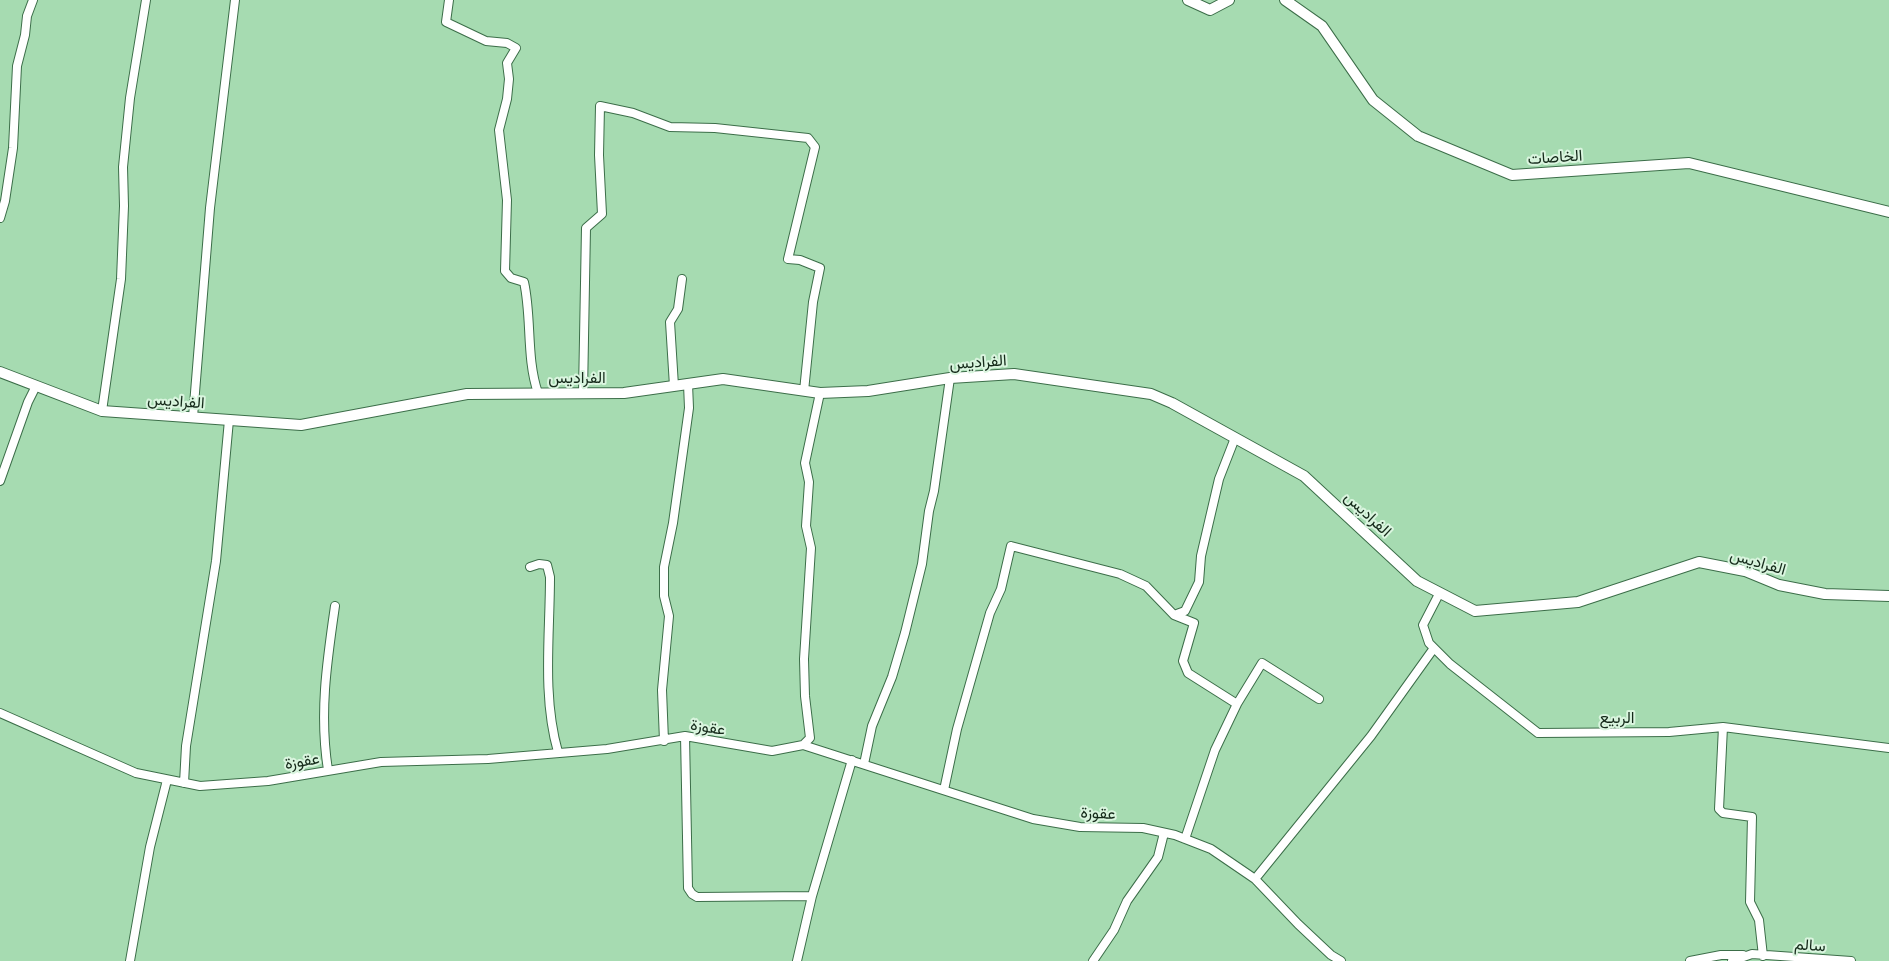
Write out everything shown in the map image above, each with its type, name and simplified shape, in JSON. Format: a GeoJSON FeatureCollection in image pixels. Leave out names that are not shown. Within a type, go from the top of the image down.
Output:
{"type":"FeatureCollection","features":[{"type":"Feature","properties":{"kind":"street"},"geometry":{"type":"LineString","coordinates":[[0,218],[5,201],[13,148],[17,66],[25,35],[27,16],[33,0]]}},
{"type":"Feature","properties":{"kind":"street"},"geometry":{"type":"LineString","coordinates":[[102,411],[121,279],[124,206],[122,167],[130,98],[146,0]]}},
{"type":"Feature","properties":{"kind":"street"},"geometry":{"type":"LineString","coordinates":[[193,417],[210,208],[235,0]]}},
{"type":"Feature","properties":{"kind":"street"},"geometry":{"type":"LineString","coordinates":[[449,0],[446,22],[486,41],[507,43],[516,48],[507,63],[509,79],[507,99],[498,130],[508,200],[505,271],[511,278],[524,282],[526,314],[531,334],[533,378],[538,393]]}},
{"type":"Feature","properties":{"kind":"street"},"geometry":{"type":"LineString","coordinates":[[1188,0],[1210,10],[1229,0]]}},
{"type":"Feature","properties":{"kind":"street","name":"الخاصات"},"geometry":{"type":"LineString","coordinates":[[1285,0],[1322,26],[1372,100],[1418,136],[1512,175],[1689,163],[1889,212]]}},
{"type":"Feature","properties":{"kind":"street"},"geometry":{"type":"LineString","coordinates":[[583,393],[586,228],[602,214],[599,156],[600,106],[633,113],[670,127],[715,128],[808,138],[815,148],[788,259],[800,260],[820,268],[813,302],[804,391]]}},
{"type":"Feature","properties":{"kind":"street"},"geometry":{"type":"LineString","coordinates":[[674,386],[670,322],[678,309],[682,279]]}},
{"type":"Feature","properties":{"kind":"street","name":"الفراديس"},"geometry":{"type":"LineString","coordinates":[[0,372],[102,411],[300,425],[467,394],[624,393],[723,379],[820,393],[868,391],[950,378],[1014,374],[1151,394],[1172,403],[1304,476],[1417,581],[1475,611],[1578,602],[1698,562],[1745,572],[1779,585],[1825,594],[1889,596]]}},
{"type":"Feature","properties":{"kind":"street"},"geometry":{"type":"LineString","coordinates":[[864,764],[872,726],[892,677],[922,564],[950,378]]}},
{"type":"Feature","properties":{"kind":"street"},"geometry":{"type":"LineString","coordinates":[[664,741],[662,690],[669,616],[664,596],[664,567],[674,523],[689,408],[688,384]]}},
{"type":"Feature","properties":{"kind":"street"},"geometry":{"type":"LineString","coordinates":[[0,481],[28,402],[36,386]]}},
{"type":"Feature","properties":{"kind":"street"},"geometry":{"type":"LineString","coordinates":[[803,745],[810,738],[805,696],[804,659],[811,548],[806,526],[809,482],[805,463],[820,393]]}},
{"type":"Feature","properties":{"kind":"street"},"geometry":{"type":"LineString","coordinates":[[184,783],[186,746],[216,561],[229,420]]}},
{"type":"Feature","properties":{"kind":"street"},"geometry":{"type":"LineString","coordinates":[[1174,615],[1185,611],[1199,582],[1201,556],[1219,479],[1235,438]]}},
{"type":"Feature","properties":{"kind":"street"},"geometry":{"type":"LineString","coordinates":[[944,790],[957,728],[990,613],[1000,589],[1011,546],[1120,574],[1146,586],[1174,615],[1194,623],[1183,661],[1188,673],[1237,704]]}},
{"type":"Feature","properties":{"kind":"street"},"geometry":{"type":"LineString","coordinates":[[530,567],[539,564],[546,565],[550,577],[548,658],[553,733],[558,752]]}},
{"type":"Feature","properties":{"kind":"street","name":"الربيع"},"geometry":{"type":"LineString","coordinates":[[1439,594],[1423,625],[1429,643],[1450,664],[1538,733],[1669,732],[1723,727],[1889,748]]}},
{"type":"Feature","properties":{"kind":"street"},"geometry":{"type":"LineString","coordinates":[[328,770],[324,746],[323,705],[326,664],[335,606]]}},
{"type":"Feature","properties":{"kind":"street"},"geometry":{"type":"LineString","coordinates":[[1255,879],[1354,758],[1434,648]]}},
{"type":"Feature","properties":{"kind":"street"},"geometry":{"type":"LineString","coordinates":[[1185,839],[1214,750],[1237,704],[1262,663],[1319,699]]}},
{"type":"Feature","properties":{"kind":"street","name":"عقوزة"},"geometry":{"type":"LineString","coordinates":[[0,713],[136,774],[200,786],[268,781],[381,762],[488,759],[664,741],[685,736],[772,751],[803,745],[1033,819],[1080,827],[1143,828],[1185,839],[1211,849],[1255,879],[1298,924],[1331,955],[1341,961]]}},
{"type":"Feature","properties":{"kind":"street"},"geometry":{"type":"LineString","coordinates":[[1723,727],[1719,810],[1724,813],[1752,817],[1750,902],[1759,920],[1765,956]]}},
{"type":"Feature","properties":{"kind":"street"},"geometry":{"type":"LineString","coordinates":[[685,736],[688,888],[692,894],[697,897],[812,896]]}},
{"type":"Feature","properties":{"kind":"street"},"geometry":{"type":"LineString","coordinates":[[798,961],[812,896],[852,760]]}},
{"type":"Feature","properties":{"kind":"street"},"geometry":{"type":"LineString","coordinates":[[130,961],[150,847],[167,780]]}},
{"type":"Feature","properties":{"kind":"street"},"geometry":{"type":"LineString","coordinates":[[1093,961],[1114,930],[1127,901],[1158,857],[1164,833]]}},
{"type":"Feature","properties":{"kind":"street"},"geometry":{"type":"LineString","coordinates":[[1732,961],[1752,954]]}},
{"type":"Feature","properties":{"kind":"street","name":"سالم"},"geometry":{"type":"LineString","coordinates":[[1690,961],[1720,955],[1752,954],[1851,961]]}}]}
